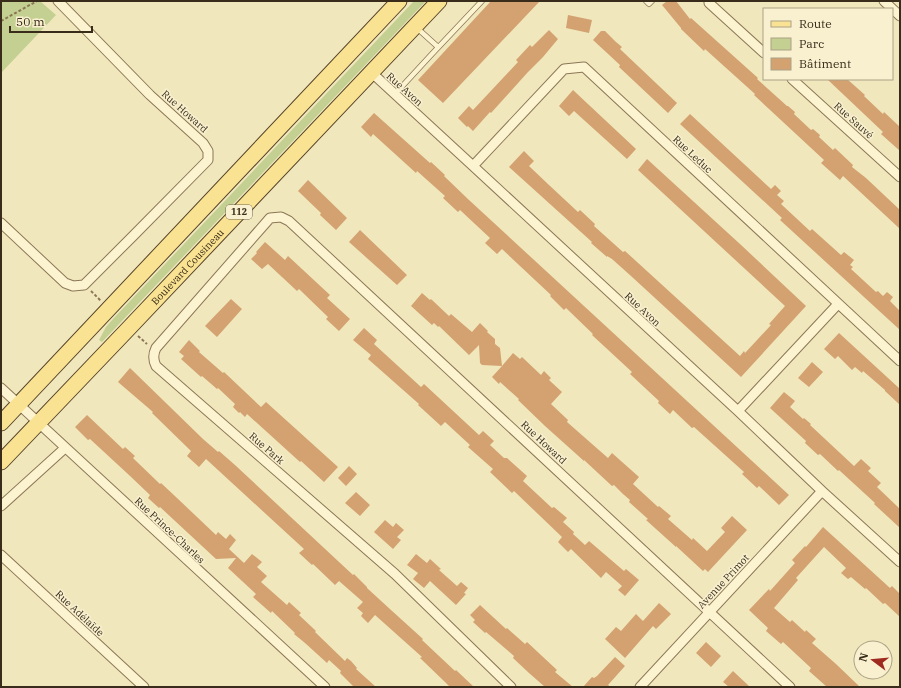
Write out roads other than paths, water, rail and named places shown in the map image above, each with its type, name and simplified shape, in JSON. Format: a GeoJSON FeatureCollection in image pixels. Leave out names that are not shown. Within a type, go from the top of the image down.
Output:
{"type":"FeatureCollection","features":[{"type":"Feature","properties":{"kind":"main road","name":"112"},"geometry":{"type":"LineString","coordinates":[[1,423],[399,1]]}},
{"type":"Feature","properties":{"kind":"main road","name":"Boulevard Cousineau"},"geometry":{"type":"LineString","coordinates":[[1,462],[439,1]]}},
{"type":"Feature","properties":{"kind":"street","name":"Rue Howard"},"geometry":{"type":"LineString","coordinates":[[1,223],[65,282],[73,286],[84,285],[208,160],[208,151],[203,143],[150,95],[58,1]]}},
{"type":"Feature","properties":{"kind":"street"},"geometry":{"type":"LineString","coordinates":[[884,1],[891,8]]}},
{"type":"Feature","properties":{"kind":"street"},"geometry":{"type":"LineString","coordinates":[[709,2],[763,52]]}},
{"type":"Feature","properties":{"kind":"street","name":"Rue Leduc"},"geometry":{"type":"LineString","coordinates":[[473,166],[564,69],[584,67],[900,361]]}},
{"type":"Feature","properties":{"kind":"street","name":"Rue Avon"},"geometry":{"type":"LineString","coordinates":[[371,72],[900,562]]}},
{"type":"Feature","properties":{"kind":"street","name":"Rue Sauvé"},"geometry":{"type":"LineString","coordinates":[[793,80],[900,177]]}},
{"type":"Feature","properties":{"kind":"street","name":"Rue Howard"},"geometry":{"type":"LineString","coordinates":[[281,217],[290,221],[790,687]]}},
{"type":"Feature","properties":{"kind":"street","name":"Rue Park"},"geometry":{"type":"LineString","coordinates":[[281,217],[270,218],[156,348],[154,352],[156,366],[395,574],[511,687]]}},
{"type":"Feature","properties":{"kind":"street"},"geometry":{"type":"LineString","coordinates":[[738,411],[838,304]]}},
{"type":"Feature","properties":{"kind":"street","name":"Rue Prince-Charles"},"geometry":{"type":"LineString","coordinates":[[1,388],[325,687]]}},
{"type":"Feature","properties":{"kind":"street"},"geometry":{"type":"LineString","coordinates":[[1,506],[65,448]]}},
{"type":"Feature","properties":{"kind":"street","name":"Avenue Primot"},"geometry":{"type":"LineString","coordinates":[[640,687],[822,491]]}},
{"type":"Feature","properties":{"kind":"street","name":"Rue Adélaïde"},"geometry":{"type":"LineString","coordinates":[[1,555],[144,687]]}},
{"type":"Feature","properties":{"kind":"lane"},"geometry":{"type":"LineString","coordinates":[[395,94],[482,1]]}},
{"type":"Feature","properties":{"kind":"lane"},"geometry":{"type":"LineString","coordinates":[[646,1],[649,4],[652,1]]}},
{"type":"Feature","properties":{"kind":"lane"},"geometry":{"type":"LineString","coordinates":[[415,27],[438,48]]}}]}
